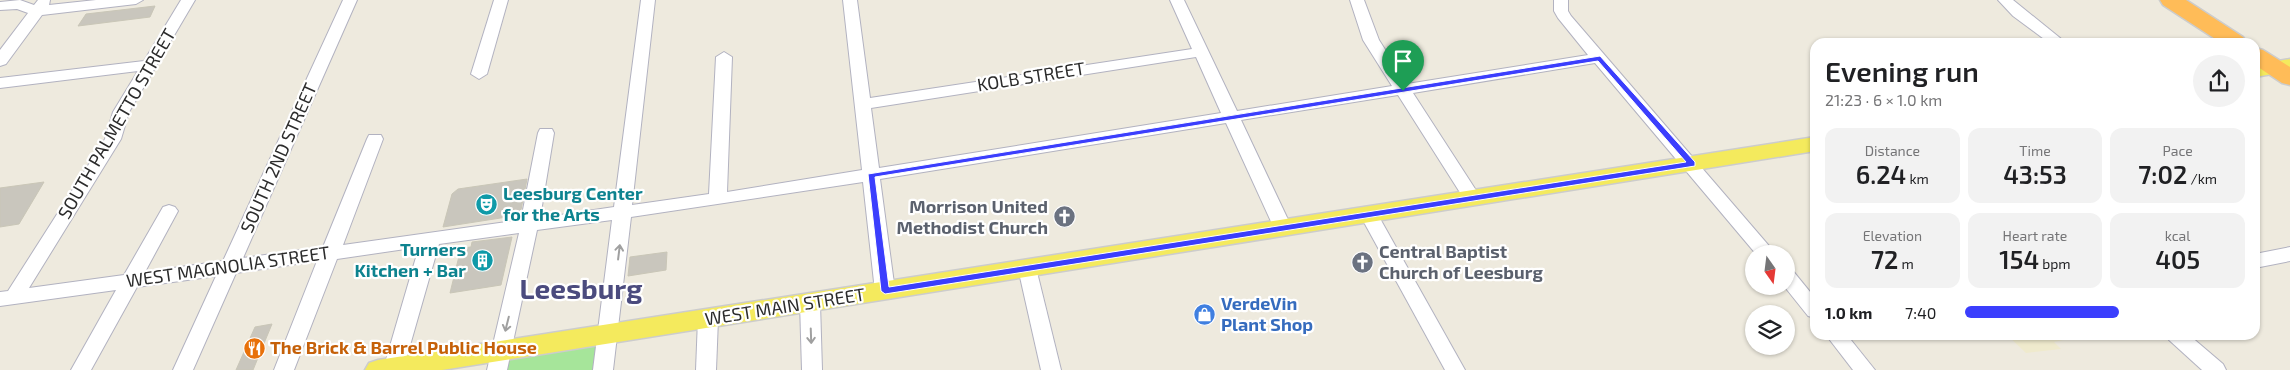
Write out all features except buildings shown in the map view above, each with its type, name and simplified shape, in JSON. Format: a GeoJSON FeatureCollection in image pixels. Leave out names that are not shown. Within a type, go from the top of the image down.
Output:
{"type":"FeatureCollection","features":[{"type":"Feature","properties":{"kind":"highway"},"geometry":{"type":"LineString","coordinates":[[2171,0],[2229,38]]}},
{"type":"Feature","properties":{"kind":"main road","name":"WEST MAIN STREET"},"geometry":{"type":"LineString","coordinates":[[388,369],[498,361],[608,335],[1810,145]]}},
{"type":"Feature","properties":{"kind":"street"},"geometry":{"type":"LineString","coordinates":[[0,6],[18,4],[41,6],[136,0]]}},
{"type":"Feature","properties":{"kind":"street","name":"SOUTH PALMETTO STREET"},"geometry":{"type":"LineString","coordinates":[[7,299],[112,139],[121,112],[188,0]]}},
{"type":"Feature","properties":{"kind":"street","name":"SOUTH 2ND STREET"},"geometry":{"type":"LineString","coordinates":[[183,370],[350,0]]}},
{"type":"Feature","properties":{"kind":"street"},"geometry":{"type":"LineString","coordinates":[[479,74],[504,0]]}},
{"type":"Feature","properties":{"kind":"street"},"geometry":{"type":"LineString","coordinates":[[603,370],[624,212],[648,0]]}},
{"type":"Feature","properties":{"kind":"street"},"geometry":{"type":"LineString","coordinates":[[850,0],[885,291]]}},
{"type":"Feature","properties":{"kind":"street"},"geometry":{"type":"LineString","coordinates":[[1177,0],[1282,228]]}},
{"type":"Feature","properties":{"kind":"street"},"geometry":{"type":"LineString","coordinates":[[1357,0],[1371,40],[1472,198]]}},
{"type":"Feature","properties":{"kind":"street"},"geometry":{"type":"LineString","coordinates":[[1561,0],[1561,12],[1565,18],[1760,245]]}},
{"type":"Feature","properties":{"kind":"street"},"geometry":{"type":"LineString","coordinates":[[2005,0],[2018,13],[2052,38]]}},
{"type":"Feature","properties":{"kind":"street"},"geometry":{"type":"LineString","coordinates":[[0,61],[41,6]]}},
{"type":"Feature","properties":{"kind":"street","name":"KOLB STREET"},"geometry":{"type":"LineString","coordinates":[[862,104],[1201,52]]}},
{"type":"Feature","properties":{"kind":"street"},"geometry":{"type":"LineString","coordinates":[[718,199],[724,58]]}},
{"type":"Feature","properties":{"kind":"street","name":"WEST MAGNOLIA STREET"},"geometry":{"type":"LineString","coordinates":[[7,299],[871,176],[1600,58]]}},
{"type":"Feature","properties":{"kind":"street"},"geometry":{"type":"LineString","coordinates":[[0,83],[150,65]]}},
{"type":"Feature","properties":{"kind":"street"},"geometry":{"type":"LineString","coordinates":[[498,361],[530,225],[546,133]]}},
{"type":"Feature","properties":{"kind":"street"},"geometry":{"type":"LineString","coordinates":[[284,370],[375,139]]}},
{"type":"Feature","properties":{"kind":"street"},"geometry":{"type":"LineString","coordinates":[[81,370],[169,211]]}},
{"type":"Feature","properties":{"kind":"street"},"geometry":{"type":"LineString","coordinates":[[1369,214],[1455,370]]}},
{"type":"Feature","properties":{"kind":"street"},"geometry":{"type":"LineString","coordinates":[[388,369],[431,239]]}},
{"type":"Feature","properties":{"kind":"street"},"geometry":{"type":"LineString","coordinates":[[2260,260],[2290,254]]}},
{"type":"Feature","properties":{"kind":"street"},"geometry":{"type":"LineString","coordinates":[[1027,268],[1051,370]]}},
{"type":"Feature","properties":{"kind":"street"},"geometry":{"type":"LineString","coordinates":[[1795,287],[1810,304]]}},
{"type":"Feature","properties":{"kind":"street"},"geometry":{"type":"LineString","coordinates":[[810,302],[812,370]]}},
{"type":"Feature","properties":{"kind":"street"},"geometry":{"type":"LineString","coordinates":[[706,370],[708,319]]}},
{"type":"Feature","properties":{"kind":"street"},"geometry":{"type":"LineString","coordinates":[[1841,340],[1865,370]]}},
{"type":"Feature","properties":{"kind":"street"},"geometry":{"type":"LineString","coordinates":[[2182,340],[2216,370]]}},
{"type":"Feature","properties":{"kind":"shaded area"},"geometry":{"type":"Polygon","coordinates":[[[2012,340],[2064,340],[2054,342],[2061,349],[2026,353],[2012,340]]]}},
{"type":"Feature","properties":{"kind":"green space"},"geometry":{"type":"Polygon","coordinates":[[[598,344],[594,370],[504,370],[507,356],[598,344]]]}},
{"type":"Feature","properties":{"kind":"place","name":"Leesburg Center for the Arts"},"geometry":{"type":"Point","coordinates":[487,204]}},
{"type":"Feature","properties":{"kind":"place","name":"Morrison United Methodist Church"},"geometry":{"type":"Point","coordinates":[1064,217]}},
{"type":"Feature","properties":{"kind":"place","name":"Turners Kitchen + Bar"},"geometry":{"type":"Point","coordinates":[482,260]}},
{"type":"Feature","properties":{"kind":"place","name":"Central Baptist Church of Leesburg"},"geometry":{"type":"Point","coordinates":[1363,262]}},
{"type":"Feature","properties":{"kind":"place","name":"VerdeVin Plant Shop"},"geometry":{"type":"Point","coordinates":[1205,314]}},
{"type":"Feature","properties":{"kind":"place","name":"The Brick & Barrel Public House"},"geometry":{"type":"Point","coordinates":[254,348]}},
{"type":"Feature","properties":{"kind":"district","name":"Leesburg"},"geometry":{"type":"Point","coordinates":[581,289]}},
{"type":"Feature","properties":{"kind":"route"},"geometry":{"type":"LineString","coordinates":[[1600,58],[1692,164],[885,291],[871,176],[1403,91],[1600,58]]}}]}
